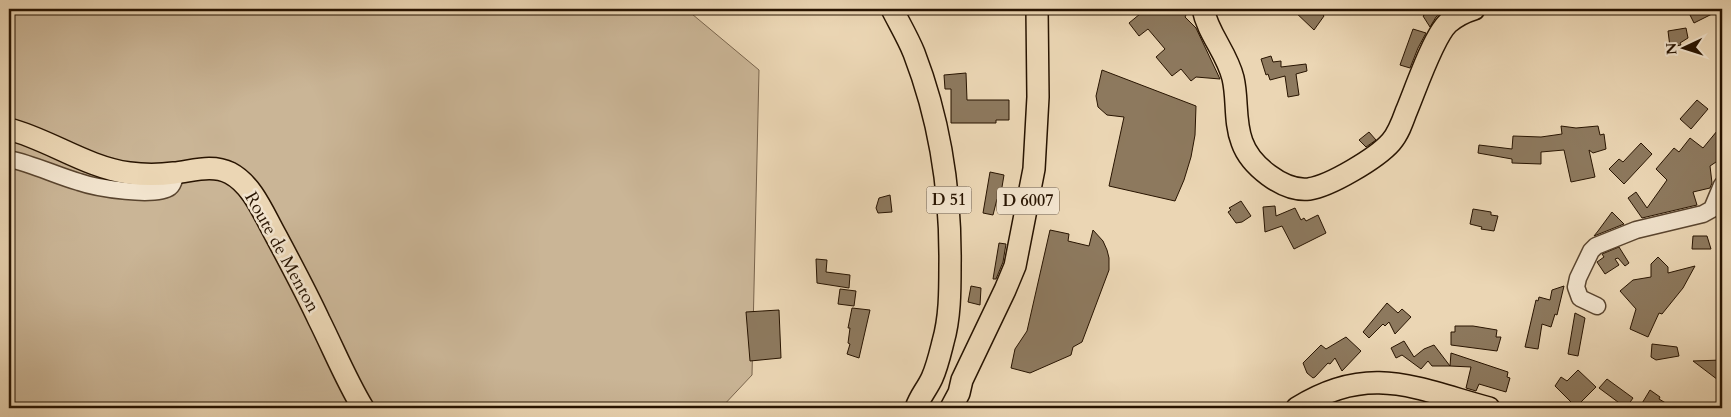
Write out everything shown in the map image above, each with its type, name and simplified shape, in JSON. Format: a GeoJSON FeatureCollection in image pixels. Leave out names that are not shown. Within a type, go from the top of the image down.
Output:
{"type":"FeatureCollection","features":[{"type":"Feature","properties":{"kind":"main road","name":"D 51"},"geometry":{"type":"LineString","coordinates":[[892,9],[913,52],[929,98],[941,143],[948,189],[951,240],[950,291],[944,340],[932,378],[914,404]]}},
{"type":"Feature","properties":{"kind":"main road","name":"D 6007"},"geometry":{"type":"LineString","coordinates":[[952,408],[959,393],[962,380],[994,315],[1015,266],[1034,169],[1038,97],[1037,9]]}},
{"type":"Feature","properties":{"kind":"main road"},"geometry":{"type":"LineString","coordinates":[[1203,9],[1205,20],[1233,78],[1237,125],[1242,142],[1252,159],[1272,178],[1294,188],[1308,189],[1340,177],[1371,159],[1390,142],[1400,128],[1436,41],[1447,24],[1462,13],[1474,9]]}},
{"type":"Feature","properties":{"kind":"main road","name":"Route de Menton"},"geometry":{"type":"LineString","coordinates":[[9,129],[39,139],[112,170],[143,175],[176,173],[204,168],[219,169],[231,173],[244,184],[263,212],[303,286],[341,368],[363,408]]}},
{"type":"Feature","properties":{"kind":"main road","name":"D 6007"},"geometry":{"type":"LineString","coordinates":[[943,408],[952,390],[962,380]]}},
{"type":"Feature","properties":{"kind":"main road"},"geometry":{"type":"LineString","coordinates":[[1297,408],[1335,389],[1372,382],[1407,385],[1489,408]]}},
{"type":"Feature","properties":{"kind":"street"},"geometry":{"type":"LineString","coordinates":[[9,160],[25,162],[80,183],[139,192],[164,190],[172,185],[176,173]]}},
{"type":"Feature","properties":{"kind":"street"},"geometry":{"type":"LineString","coordinates":[[1597,306],[1580,298],[1576,287],[1582,269],[1591,251],[1596,246],[1636,230],[1703,214],[1712,209],[1722,185]]}},
{"type":"Feature","properties":{"kind":"shaded area"},"geometry":{"type":"Polygon","coordinates":[[[9,9],[686,9],[759,70],[752,375],[721,408],[9,408],[9,9]]]}},
{"type":"Feature","properties":{"kind":"building"},"geometry":{"type":"Polygon","coordinates":[[[1146,9],[1189,9],[1185,17],[1196,28],[1220,79],[1196,77],[1191,81],[1181,69],[1172,76],[1156,57],[1165,49],[1148,29],[1139,36],[1129,23],[1146,9]]]}},
{"type":"Feature","properties":{"kind":"building"},"geometry":{"type":"Polygon","coordinates":[[[1292,9],[1319,9],[1324,16],[1314,30],[1292,9]]]}},
{"type":"Feature","properties":{"kind":"building"},"geometry":{"type":"Polygon","coordinates":[[[1429,9],[1446,9],[1436,17],[1430,27],[1423,16],[1429,9]]]}},
{"type":"Feature","properties":{"kind":"building"},"geometry":{"type":"Polygon","coordinates":[[[1687,9],[1722,9],[1694,23],[1687,9]]]}},
{"type":"Feature","properties":{"kind":"building"},"geometry":{"type":"Polygon","coordinates":[[[1686,28],[1688,38],[1680,43],[1681,45],[1670,47],[1668,31],[1686,28]]]}},
{"type":"Feature","properties":{"kind":"building"},"geometry":{"type":"Polygon","coordinates":[[[1413,29],[1426,33],[1410,68],[1400,65],[1413,29]]]}},
{"type":"Feature","properties":{"kind":"building"},"geometry":{"type":"Polygon","coordinates":[[[1271,56],[1273,62],[1281,61],[1281,67],[1306,64],[1307,71],[1296,74],[1299,95],[1288,97],[1285,76],[1270,80],[1268,74],[1266,75],[1261,59],[1271,56]]]}},
{"type":"Feature","properties":{"kind":"building"},"geometry":{"type":"Polygon","coordinates":[[[1102,70],[1196,106],[1195,135],[1191,157],[1175,201],[1109,186],[1124,117],[1107,115],[1098,107],[1096,96],[1102,70]]]}},
{"type":"Feature","properties":{"kind":"building"},"geometry":{"type":"Polygon","coordinates":[[[966,73],[967,100],[1009,100],[1009,120],[996,120],[996,123],[951,123],[951,89],[945,89],[944,75],[966,73]]]}},
{"type":"Feature","properties":{"kind":"building"},"geometry":{"type":"Polygon","coordinates":[[[1697,100],[1708,109],[1691,129],[1680,119],[1697,100]]]}},
{"type":"Feature","properties":{"kind":"building"},"geometry":{"type":"Polygon","coordinates":[[[1722,125],[1722,158],[1710,166],[1712,183],[1710,188],[1693,192],[1697,205],[1642,218],[1628,198],[1636,192],[1647,208],[1667,180],[1656,169],[1674,148],[1679,152],[1690,138],[1703,148],[1722,125]]]}},
{"type":"Feature","properties":{"kind":"building"},"geometry":{"type":"Polygon","coordinates":[[[1561,126],[1576,128],[1598,126],[1600,135],[1604,134],[1606,149],[1593,153],[1589,150],[1595,177],[1571,182],[1564,150],[1541,152],[1541,164],[1512,163],[1512,159],[1478,153],[1479,145],[1512,149],[1513,136],[1541,137],[1562,134],[1561,126]]]}},
{"type":"Feature","properties":{"kind":"building"},"geometry":{"type":"Polygon","coordinates":[[[1369,132],[1376,140],[1366,147],[1359,140],[1369,132]]]}},
{"type":"Feature","properties":{"kind":"building"},"geometry":{"type":"Polygon","coordinates":[[[1641,143],[1652,154],[1624,184],[1609,169],[1619,159],[1623,162],[1641,143]]]}},
{"type":"Feature","properties":{"kind":"building"},"geometry":{"type":"Polygon","coordinates":[[[990,172],[1004,175],[1000,199],[997,199],[993,215],[983,213],[990,172]]]}},
{"type":"Feature","properties":{"kind":"building"},"geometry":{"type":"Polygon","coordinates":[[[890,195],[892,212],[878,213],[876,208],[879,198],[890,195]]]}},
{"type":"Feature","properties":{"kind":"building"},"geometry":{"type":"Polygon","coordinates":[[[1241,201],[1251,216],[1242,222],[1236,223],[1228,212],[1231,210],[1229,208],[1241,201]]]}},
{"type":"Feature","properties":{"kind":"building"},"geometry":{"type":"Polygon","coordinates":[[[1275,206],[1276,216],[1295,208],[1301,220],[1304,218],[1306,221],[1318,215],[1326,233],[1294,249],[1282,226],[1265,232],[1263,207],[1275,206]]]}},
{"type":"Feature","properties":{"kind":"building"},"geometry":{"type":"Polygon","coordinates":[[[1473,209],[1491,212],[1491,215],[1498,216],[1494,231],[1481,229],[1482,227],[1470,224],[1473,209]]]}},
{"type":"Feature","properties":{"kind":"building"},"geometry":{"type":"Polygon","coordinates":[[[1612,212],[1624,224],[1594,236],[1598,231],[1612,212]]]}},
{"type":"Feature","properties":{"kind":"building"},"geometry":{"type":"Polygon","coordinates":[[[1050,230],[1069,234],[1068,241],[1089,246],[1093,230],[1103,241],[1107,250],[1109,270],[1082,342],[1073,347],[1071,355],[1030,373],[1011,368],[1015,349],[1027,331],[1050,230]]]}},
{"type":"Feature","properties":{"kind":"building"},"geometry":{"type":"Polygon","coordinates":[[[1693,236],[1707,236],[1711,249],[1692,249],[1693,236]]]}},
{"type":"Feature","properties":{"kind":"building"},"geometry":{"type":"Polygon","coordinates":[[[999,243],[1006,244],[1003,262],[996,279],[993,279],[999,243]]]}},
{"type":"Feature","properties":{"kind":"building"},"geometry":{"type":"Polygon","coordinates":[[[1619,247],[1629,263],[1625,266],[1618,258],[1615,259],[1619,265],[1605,274],[1597,262],[1604,257],[1602,254],[1619,247]]]}},
{"type":"Feature","properties":{"kind":"building"},"geometry":{"type":"Polygon","coordinates":[[[1658,257],[1668,267],[1668,273],[1695,266],[1683,288],[1662,314],[1659,313],[1648,337],[1630,329],[1636,309],[1620,291],[1633,280],[1651,277],[1651,264],[1658,257]]]}},
{"type":"Feature","properties":{"kind":"building"},"geometry":{"type":"Polygon","coordinates":[[[816,259],[827,260],[826,272],[850,275],[849,288],[817,283],[816,259]]]}},
{"type":"Feature","properties":{"kind":"building"},"geometry":{"type":"Polygon","coordinates":[[[971,286],[981,288],[980,305],[968,302],[971,286]]]}},
{"type":"Feature","properties":{"kind":"building"},"geometry":{"type":"Polygon","coordinates":[[[1564,286],[1557,315],[1555,314],[1551,327],[1542,324],[1538,349],[1525,347],[1536,300],[1538,301],[1539,297],[1550,300],[1552,290],[1564,286]]]}},
{"type":"Feature","properties":{"kind":"building"},"geometry":{"type":"Polygon","coordinates":[[[840,289],[856,291],[854,306],[838,304],[840,289]]]}},
{"type":"Feature","properties":{"kind":"building"},"geometry":{"type":"Polygon","coordinates":[[[1387,303],[1398,313],[1402,309],[1411,317],[1395,334],[1389,322],[1385,326],[1383,324],[1369,338],[1363,332],[1387,303]]]}},
{"type":"Feature","properties":{"kind":"building"},"geometry":{"type":"Polygon","coordinates":[[[852,308],[870,310],[859,358],[847,354],[850,344],[848,343],[850,328],[848,328],[852,308]]]}},
{"type":"Feature","properties":{"kind":"building"},"geometry":{"type":"Polygon","coordinates":[[[779,310],[781,358],[750,361],[746,312],[779,310]]]}},
{"type":"Feature","properties":{"kind":"building"},"geometry":{"type":"Polygon","coordinates":[[[1575,313],[1585,318],[1578,356],[1568,354],[1575,313]]]}},
{"type":"Feature","properties":{"kind":"building"},"geometry":{"type":"Polygon","coordinates":[[[1455,326],[1473,326],[1497,330],[1496,337],[1501,337],[1497,351],[1451,345],[1451,332],[1455,332],[1455,326]]]}},
{"type":"Feature","properties":{"kind":"building"},"geometry":{"type":"Polygon","coordinates":[[[1346,337],[1361,351],[1342,371],[1335,358],[1315,377],[1313,378],[1307,373],[1303,363],[1321,345],[1326,349],[1346,337]]]}},
{"type":"Feature","properties":{"kind":"building"},"geometry":{"type":"Polygon","coordinates":[[[1404,341],[1414,357],[1424,349],[1434,345],[1450,366],[1432,366],[1428,361],[1421,369],[1402,355],[1396,358],[1391,348],[1404,341]]]}},
{"type":"Feature","properties":{"kind":"building"},"geometry":{"type":"Polygon","coordinates":[[[1652,344],[1677,347],[1679,356],[1656,360],[1651,357],[1652,344]]]}},
{"type":"Feature","properties":{"kind":"building"},"geometry":{"type":"Polygon","coordinates":[[[1451,353],[1508,372],[1507,377],[1510,378],[1506,392],[1479,384],[1476,391],[1466,388],[1471,367],[1450,366],[1451,353]]]}},
{"type":"Feature","properties":{"kind":"building"},"geometry":{"type":"Polygon","coordinates":[[[1722,360],[1722,383],[1693,361],[1722,360]]]}},
{"type":"Feature","properties":{"kind":"building"},"geometry":{"type":"Polygon","coordinates":[[[1578,370],[1596,387],[1576,407],[1555,386],[1561,377],[1567,381],[1578,370]]]}},
{"type":"Feature","properties":{"kind":"building"},"geometry":{"type":"Polygon","coordinates":[[[1607,379],[1633,398],[1626,408],[1599,388],[1607,379]]]}},
{"type":"Feature","properties":{"kind":"building"},"geometry":{"type":"Polygon","coordinates":[[[1650,390],[1660,397],[1659,399],[1674,408],[1647,408],[1641,405],[1650,390]]]}}]}
